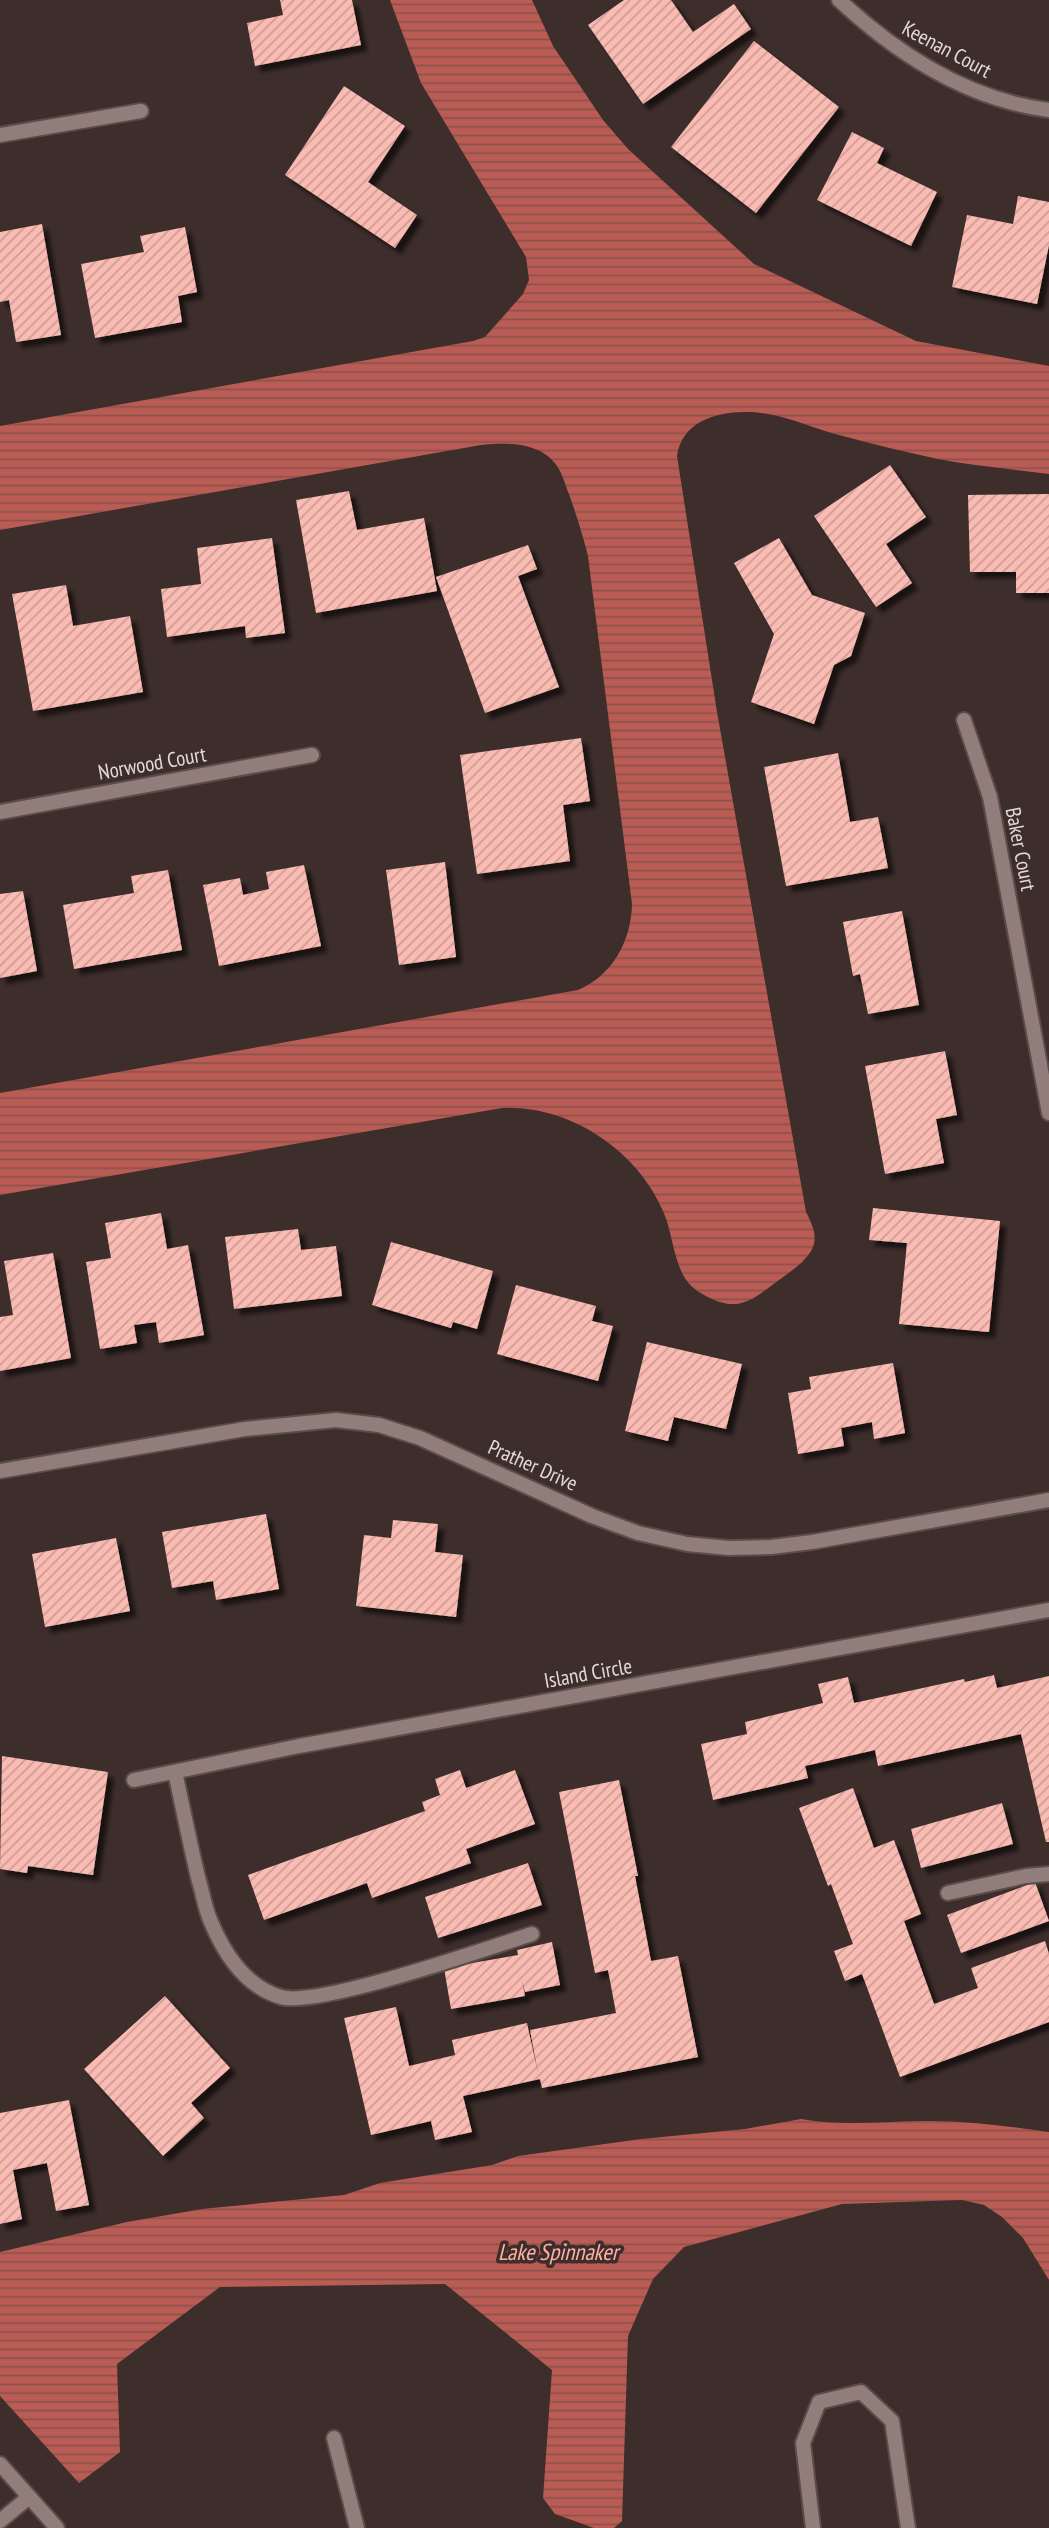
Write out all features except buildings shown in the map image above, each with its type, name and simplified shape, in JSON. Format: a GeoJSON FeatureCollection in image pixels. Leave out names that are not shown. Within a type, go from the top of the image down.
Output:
{"type":"FeatureCollection","features":[{"type":"Feature","properties":{"kind":"street","name":"Keenan Court"},"geometry":{"type":"LineString","coordinates":[[839,0],[903,53],[946,77],[991,97],[1049,110]]}},
{"type":"Feature","properties":{"kind":"street"},"geometry":{"type":"LineString","coordinates":[[0,135],[141,111]]}},
{"type":"Feature","properties":{"kind":"street","name":"Baker Court"},"geometry":{"type":"LineString","coordinates":[[964,720],[989,797],[1049,1113]]}},
{"type":"Feature","properties":{"kind":"street","name":"Norwood Court"},"geometry":{"type":"LineString","coordinates":[[0,812],[312,755]]}},
{"type":"Feature","properties":{"kind":"street","name":"Prather Drive"},"geometry":{"type":"LineString","coordinates":[[0,1471],[245,1429],[336,1420],[379,1425],[421,1438],[592,1516],[638,1533],[687,1544],[729,1548],[771,1547],[1049,1500]]}},
{"type":"Feature","properties":{"kind":"street","name":"Island Circle"},"geometry":{"type":"LineString","coordinates":[[134,1780],[299,1746],[1049,1610]]}},
{"type":"Feature","properties":{"kind":"street"},"geometry":{"type":"LineString","coordinates":[[175,1772],[209,1918],[221,1943],[239,1969],[258,1987],[283,1998],[312,1997],[352,1989],[532,1934]]}},
{"type":"Feature","properties":{"kind":"street"},"geometry":{"type":"LineString","coordinates":[[948,1893],[1026,1876],[1049,1874]]}},
{"type":"Feature","properties":{"kind":"street"},"geometry":{"type":"LineString","coordinates":[[813,2528],[803,2443],[819,2402],[861,2392],[892,2421],[908,2528]]}},
{"type":"Feature","properties":{"kind":"street"},"geometry":{"type":"LineString","coordinates":[[334,2438],[357,2528]]}},
{"type":"Feature","properties":{"kind":"street"},"geometry":{"type":"LineString","coordinates":[[0,2464],[57,2528]]}},
{"type":"Feature","properties":{"kind":"street"},"geometry":{"type":"LineString","coordinates":[[0,2521],[29,2497]]}},
{"type":"Feature","properties":{"kind":"water"},"geometry":{"type":"Polygon","coordinates":[[[390,0],[532,0],[553,46],[603,120],[628,149],[754,264],[916,341],[1049,366],[1049,474],[938,459],[754,412],[712,417],[689,431],[681,442],[677,456],[717,712],[806,1212],[815,1240],[811,1252],[800,1264],[758,1295],[736,1304],[718,1301],[689,1284],[679,1265],[663,1211],[636,1169],[618,1151],[576,1123],[527,1109],[502,1108],[0,1195],[0,1093],[578,990],[590,984],[610,966],[624,944],[632,904],[588,556],[561,473],[542,452],[522,445],[481,445],[0,530],[0,426],[473,341],[485,337],[523,294],[529,280],[526,257],[421,83],[390,0]]]}},
{"type":"Feature","properties":{"kind":"water","name":"Lake Spinnaker"},"geometry":{"type":"Polygon","coordinates":[[[801,2119],[845,2123],[953,2121],[1049,2132],[1049,2280],[1023,2238],[1002,2217],[984,2205],[962,2200],[842,2204],[684,2247],[653,2279],[628,2336],[622,2521],[614,2528],[594,2528],[555,2514],[543,2498],[552,2370],[445,2284],[220,2287],[117,2364],[120,2452],[79,2483],[0,2396],[0,2252],[127,2222],[202,2209],[344,2195],[380,2183],[492,2165],[518,2156],[641,2139],[745,2129],[801,2119]]]}}]}
